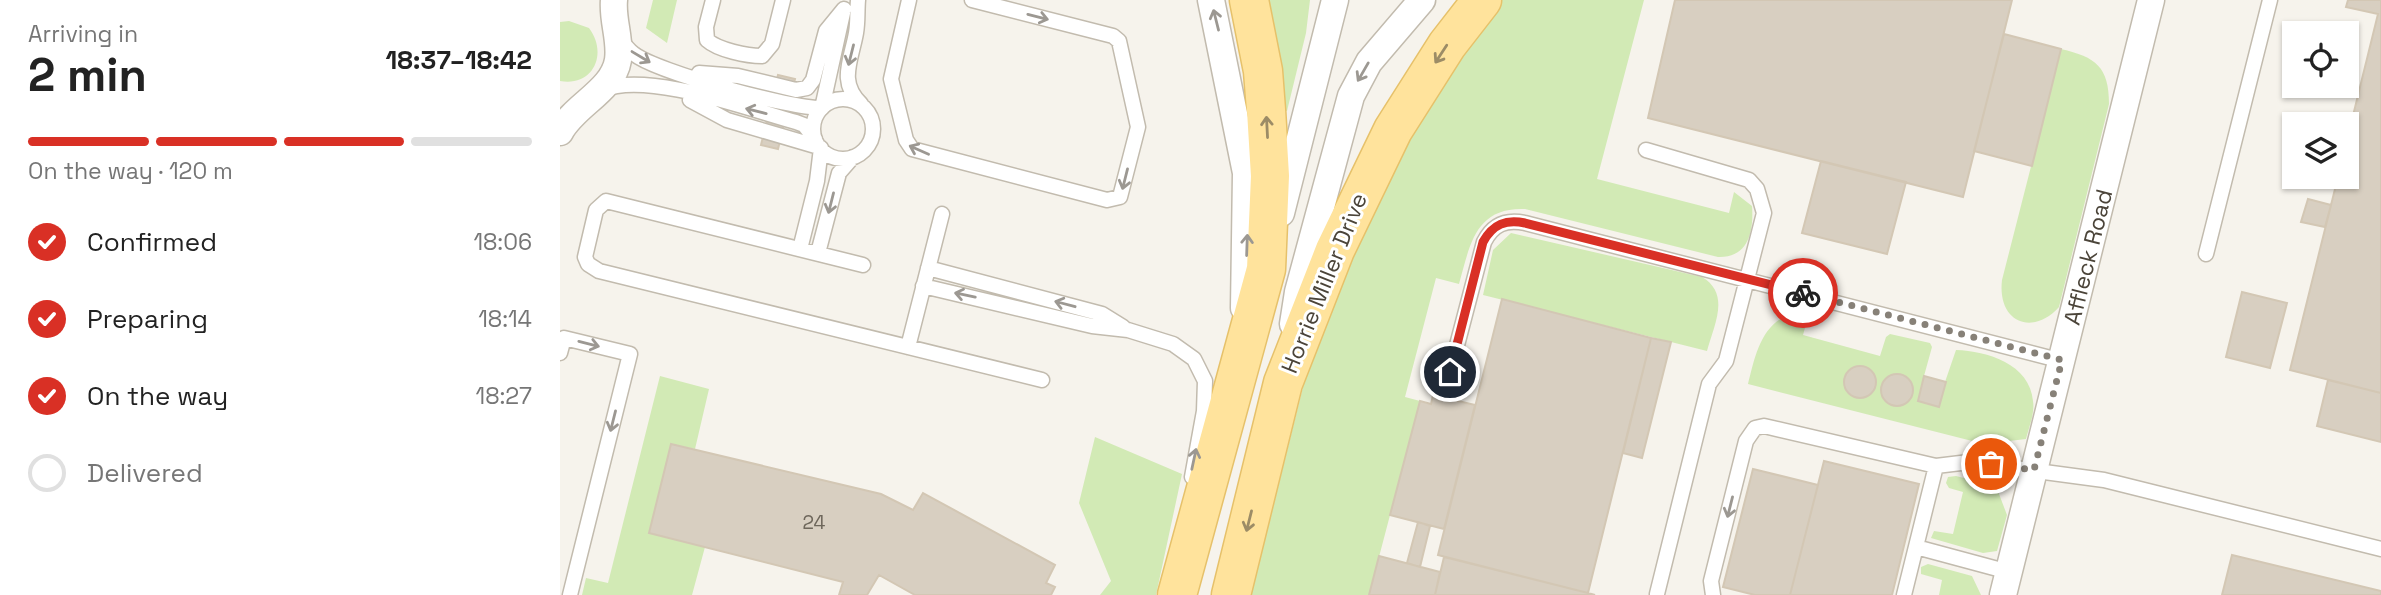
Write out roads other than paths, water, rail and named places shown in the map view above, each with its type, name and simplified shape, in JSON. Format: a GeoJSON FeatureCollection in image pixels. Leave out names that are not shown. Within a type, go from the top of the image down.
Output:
{"type":"FeatureCollection","features":[{"type":"Feature","properties":{"kind":"main road","name":"Horrie Miller Drive"},"geometry":{"type":"LineString","coordinates":[[1177,595],[1266,268],[1270,176],[1266,110],[1263,71],[1248,0]]}},
{"type":"Feature","properties":{"kind":"main road","name":"Horrie Miller Drive"},"geometry":{"type":"LineString","coordinates":[[1231,595],[1283,383],[1335,250],[1368,176],[1393,130],[1447,45],[1482,0]]}},
{"type":"Feature","properties":{"kind":"street"},"geometry":{"type":"LineString","coordinates":[[564,116],[597,92],[612,76],[618,62],[614,0]]}},
{"type":"Feature","properties":{"kind":"street"},"geometry":{"type":"LineString","coordinates":[[1211,0],[1246,173],[1242,362]]}},
{"type":"Feature","properties":{"kind":"street"},"geometry":{"type":"LineString","coordinates":[[1266,268],[1335,0]]}},
{"type":"Feature","properties":{"kind":"street"},"geometry":{"type":"LineString","coordinates":[[1283,383],[1298,292],[1351,96],[1368,62],[1422,0]]}},
{"type":"Feature","properties":{"kind":"street","name":"Affleck Road"},"geometry":{"type":"LineString","coordinates":[[2006,584],[2151,0]]}},
{"type":"Feature","properties":{"kind":"lane"},"geometry":{"type":"LineString","coordinates":[[713,0],[706,27],[707,40],[717,46],[755,56],[762,56],[770,49],[783,0]]}},
{"type":"Feature","properties":{"kind":"lane"},"geometry":{"type":"LineString","coordinates":[[818,253],[839,173],[853,157],[861,153],[872,138],[872,120],[850,94],[846,78],[856,32],[858,0]]}},
{"type":"Feature","properties":{"kind":"lane"},"geometry":{"type":"LineString","coordinates":[[909,0],[891,79],[906,140],[912,149],[1107,200],[1120,197],[1138,127],[1119,41],[1113,36],[972,0]]}},
{"type":"Feature","properties":{"kind":"lane"},"geometry":{"type":"LineString","coordinates":[[2206,254],[2270,0]]}},
{"type":"Feature","properties":{"kind":"lane"},"geometry":{"type":"LineString","coordinates":[[677,71],[738,76],[802,90],[813,80],[826,31],[847,5]]}},
{"type":"Feature","properties":{"kind":"lane"},"geometry":{"type":"LineString","coordinates":[[800,249],[817,180],[818,144],[814,122],[822,107],[847,5]]}},
{"type":"Feature","properties":{"kind":"lane"},"geometry":{"type":"LineString","coordinates":[[615,31],[634,54],[657,66],[736,91],[804,107],[822,107],[837,100],[861,105]]}},
{"type":"Feature","properties":{"kind":"lane"},"geometry":{"type":"LineString","coordinates":[[597,92],[641,84],[673,90],[727,120],[818,144],[835,158],[853,157]]}},
{"type":"Feature","properties":{"kind":"lane"},"geometry":{"type":"LineString","coordinates":[[1646,150],[1737,174],[1749,180],[1757,189],[1764,213],[1726,361],[1709,384],[1657,594]]}},
{"type":"Feature","properties":{"kind":"lane"},"geometry":{"type":"LineString","coordinates":[[863,265],[606,201],[596,210],[585,257],[588,264],[599,271],[1042,380]]}},
{"type":"Feature","properties":{"kind":"lane"},"geometry":{"type":"LineString","coordinates":[[908,347],[942,214]]}},
{"type":"Feature","properties":{"kind":"lane"},"geometry":{"type":"LineString","coordinates":[[1450,372],[1483,242],[1499,224],[1525,223],[2062,360]]}},
{"type":"Feature","properties":{"kind":"lane"},"geometry":{"type":"LineString","coordinates":[[928,268],[1102,314],[1128,330]]}},
{"type":"Feature","properties":{"kind":"lane"},"geometry":{"type":"LineString","coordinates":[[923,286],[1093,327],[1128,330],[1173,344],[1194,359],[1205,381],[1205,411],[1192,471],[1191,497],[1196,527]]}},
{"type":"Feature","properties":{"kind":"lane"},"geometry":{"type":"LineString","coordinates":[[560,353],[564,338],[630,354],[570,595]]}},
{"type":"Feature","properties":{"kind":"lane"},"geometry":{"type":"LineString","coordinates":[[1713,595],[1711,581],[1746,441],[1755,428],[1773,426],[1936,466],[1969,462],[2104,480],[2381,549]]}},
{"type":"Feature","properties":{"kind":"lane"},"geometry":{"type":"LineString","coordinates":[[1904,595],[1936,466]]}},
{"type":"Feature","properties":{"kind":"lane"},"geometry":{"type":"LineString","coordinates":[[1916,547],[2006,584]]}}]}
